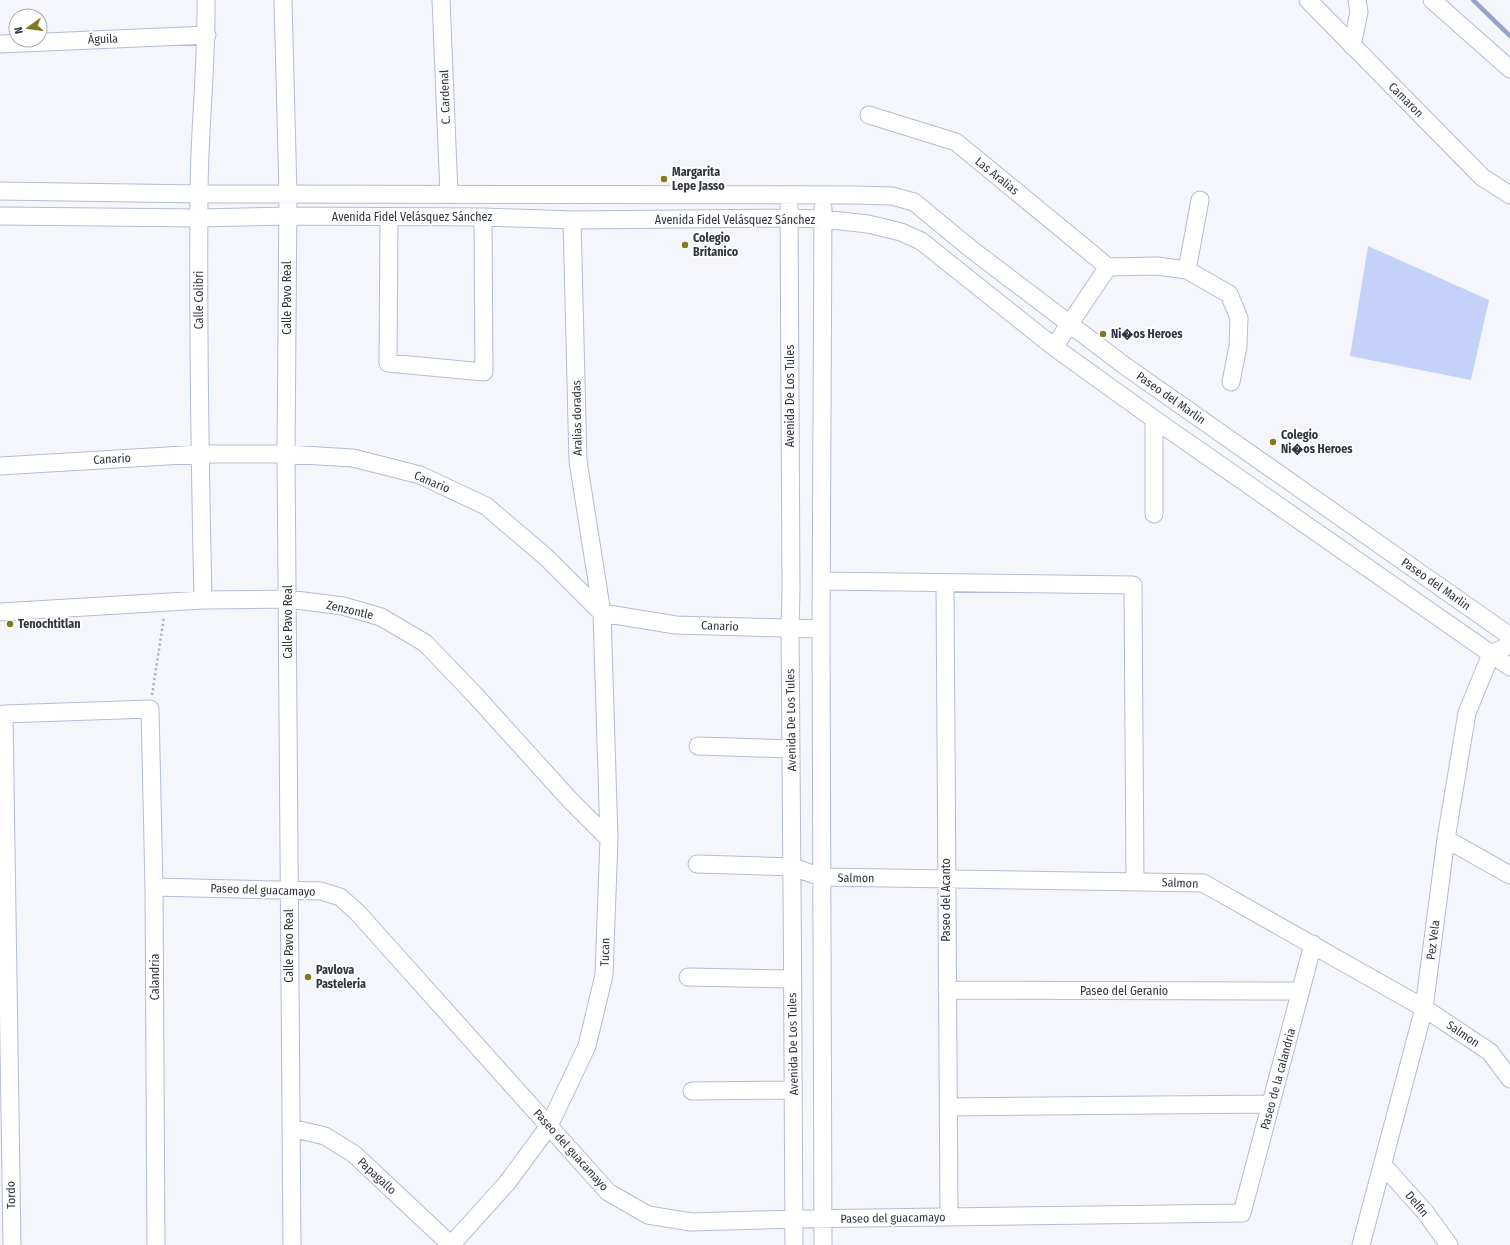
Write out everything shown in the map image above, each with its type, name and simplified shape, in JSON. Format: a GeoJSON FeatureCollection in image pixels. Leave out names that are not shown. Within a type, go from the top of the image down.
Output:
{"type":"FeatureCollection","features":[{"type":"Feature","properties":{"kind":"street","name":"Calle Colibri"},"geometry":{"type":"LineString","coordinates":[[203,600],[200,454],[199,194],[207,35],[206,0]]}},
{"type":"Feature","properties":{"kind":"street","name":"Calle Pavo Real"},"geometry":{"type":"LineString","coordinates":[[283,0],[288,194],[286,454],[292,1245]]}},
{"type":"Feature","properties":{"kind":"street","name":"C. Cardenal"},"geometry":{"type":"LineString","coordinates":[[441,0],[449,194]]}},
{"type":"Feature","properties":{"kind":"street","name":"Camaron"},"geometry":{"type":"LineString","coordinates":[[1308,0],[1482,177],[1510,195]]}},
{"type":"Feature","properties":{"kind":"street"},"geometry":{"type":"LineString","coordinates":[[1352,46],[1359,12],[1357,0]]}},
{"type":"Feature","properties":{"kind":"street"},"geometry":{"type":"LineString","coordinates":[[1432,0],[1510,69]]}},
{"type":"Feature","properties":{"kind":"street","name":"Águila"},"geometry":{"type":"LineString","coordinates":[[0,44],[207,35]]}},
{"type":"Feature","properties":{"kind":"street","name":"Las Aralias"},"geometry":{"type":"LineString","coordinates":[[869,115],[956,142],[1108,267]]}},
{"type":"Feature","properties":{"kind":"street","name":"Avenida Fidel Velásquez Sánchez"},"geometry":{"type":"LineString","coordinates":[[0,191],[199,194],[823,196]]}},
{"type":"Feature","properties":{"kind":"street","name":"Avenida De Los Tules"},"geometry":{"type":"LineString","coordinates":[[789,195],[794,1245]]}},
{"type":"Feature","properties":{"kind":"street"},"geometry":{"type":"LineString","coordinates":[[823,196],[821,581],[823,1245]]}},
{"type":"Feature","properties":{"kind":"street","name":"Paseo del Marlin"},"geometry":{"type":"LineString","coordinates":[[823,196],[892,196],[914,202],[971,249],[1125,366],[1510,636]]}},
{"type":"Feature","properties":{"kind":"street"},"geometry":{"type":"LineString","coordinates":[[1187,270],[1200,200]]}},
{"type":"Feature","properties":{"kind":"street","name":"Avenida Fidel Velásquez Sánchez"},"geometry":{"type":"LineString","coordinates":[[0,216],[199,218],[288,216],[483,217],[572,220],[823,219]]}},
{"type":"Feature","properties":{"kind":"street"},"geometry":{"type":"LineString","coordinates":[[389,217],[388,363],[484,372],[483,217]]}},
{"type":"Feature","properties":{"kind":"street"},"geometry":{"type":"LineString","coordinates":[[823,219],[868,224],[901,232],[921,241],[1054,347],[1154,420],[1510,667]]}},
{"type":"Feature","properties":{"kind":"street","name":"Aralias doradas"},"geometry":{"type":"LineString","coordinates":[[572,220],[578,461],[602,613]]}},
{"type":"Feature","properties":{"kind":"street"},"geometry":{"type":"LineString","coordinates":[[1054,347],[1108,267],[1157,266],[1187,270],[1229,294],[1239,318],[1238,346],[1231,382]]}},
{"type":"Feature","properties":{"kind":"street"},"geometry":{"type":"LineString","coordinates":[[1154,420],[1154,514]]}},
{"type":"Feature","properties":{"kind":"street","name":"Canario"},"geometry":{"type":"LineString","coordinates":[[0,466],[200,454],[286,454],[354,458],[420,475],[486,506],[547,558],[602,613],[676,625],[821,629]]}},
{"type":"Feature","properties":{"kind":"street"},"geometry":{"type":"LineString","coordinates":[[1288,512],[1302,490]]}},
{"type":"Feature","properties":{"kind":"street"},"geometry":{"type":"LineString","coordinates":[[821,581],[1133,585],[1135,882]]}},
{"type":"Feature","properties":{"kind":"street","name":"Paseo del Acanto"},"geometry":{"type":"LineString","coordinates":[[945,583],[949,1217]]}},
{"type":"Feature","properties":{"kind":"street","name":"Zenzontle"},"geometry":{"type":"LineString","coordinates":[[0,612],[203,600],[288,599],[343,606],[381,617],[424,643],[474,694],[570,800],[609,839]]}},
{"type":"Feature","properties":{"kind":"street","name":"Tucan"},"geometry":{"type":"LineString","coordinates":[[451,1245],[507,1183],[549,1126],[588,1046],[604,975],[609,839],[602,613]]}},
{"type":"Feature","properties":{"kind":"street"},"geometry":{"type":"LineString","coordinates":[[1491,654],[1510,645]]}},
{"type":"Feature","properties":{"kind":"street","name":"Pez Vela"},"geometry":{"type":"LineString","coordinates":[[1361,1245],[1424,1008],[1446,839],[1467,713],[1491,654]]}},
{"type":"Feature","properties":{"kind":"street","name":"Tordo"},"geometry":{"type":"LineString","coordinates":[[12,1245],[4,714],[150,709]]}},
{"type":"Feature","properties":{"kind":"street","name":"Calandria"},"geometry":{"type":"LineString","coordinates":[[150,709],[154,887],[156,1245]]}},
{"type":"Feature","properties":{"kind":"street"},"geometry":{"type":"LineString","coordinates":[[698,746],[791,749]]}},
{"type":"Feature","properties":{"kind":"street"},"geometry":{"type":"LineString","coordinates":[[1446,839],[1510,875]]}},
{"type":"Feature","properties":{"kind":"street","name":"Salmon"},"geometry":{"type":"LineString","coordinates":[[697,864],[793,867],[821,877],[1203,882],[1424,1008],[1490,1052],[1510,1079]]}},
{"type":"Feature","properties":{"kind":"street","name":"Paseo del guacamayo"},"geometry":{"type":"LineString","coordinates":[[154,887],[321,891],[340,897],[357,912],[608,1192],[648,1215],[691,1222],[794,1219],[1242,1213]]}},
{"type":"Feature","properties":{"kind":"street","name":"Paseo de la calandria"},"geometry":{"type":"LineString","coordinates":[[1242,1213],[1313,944]]}},
{"type":"Feature","properties":{"kind":"street"},"geometry":{"type":"LineString","coordinates":[[688,977],[792,979]]}},
{"type":"Feature","properties":{"kind":"street","name":"Paseo del Geranio"},"geometry":{"type":"LineString","coordinates":[[947,990],[1301,991]]}},
{"type":"Feature","properties":{"kind":"street"},"geometry":{"type":"LineString","coordinates":[[692,1091],[794,1090]]}},
{"type":"Feature","properties":{"kind":"street"},"geometry":{"type":"LineString","coordinates":[[948,1107],[1271,1104]]}},
{"type":"Feature","properties":{"kind":"street","name":"Papagallo"},"geometry":{"type":"LineString","coordinates":[[291,1128],[325,1136],[354,1154],[451,1245]]}},
{"type":"Feature","properties":{"kind":"street","name":"Delfin"},"geometry":{"type":"LineString","coordinates":[[1383,1165],[1425,1212],[1449,1245]]}},
{"type":"Feature","properties":{"kind":"path"},"geometry":{"type":"LineString","coordinates":[[150,709],[166,603]]}},
{"type":"Feature","properties":{"kind":"shaded area"},"geometry":{"type":"Polygon","coordinates":[[[1368,246],[1489,300],[1471,380],[1350,356],[1368,246]]]}},
{"type":"Feature","properties":{"kind":"waterway"},"geometry":{"type":"LineString","coordinates":[[1473,0],[1510,36]]}},
{"type":"Feature","properties":{"kind":"place","name":"Margarita Lepe Jasso"},"geometry":{"type":"Point","coordinates":[664,179]}},
{"type":"Feature","properties":{"kind":"place","name":"Colegio Britanico"},"geometry":{"type":"Point","coordinates":[685,245]}},
{"type":"Feature","properties":{"kind":"place","name":"Ni�os Heroes"},"geometry":{"type":"Point","coordinates":[1103,334]}},
{"type":"Feature","properties":{"kind":"place","name":"Colegio Ni�os Heroes"},"geometry":{"type":"Point","coordinates":[1273,442]}},
{"type":"Feature","properties":{"kind":"place","name":"Tenochtitlan"},"geometry":{"type":"Point","coordinates":[10,624]}},
{"type":"Feature","properties":{"kind":"place","name":"Pavlova Pasteleria"},"geometry":{"type":"Point","coordinates":[308,977]}}]}
